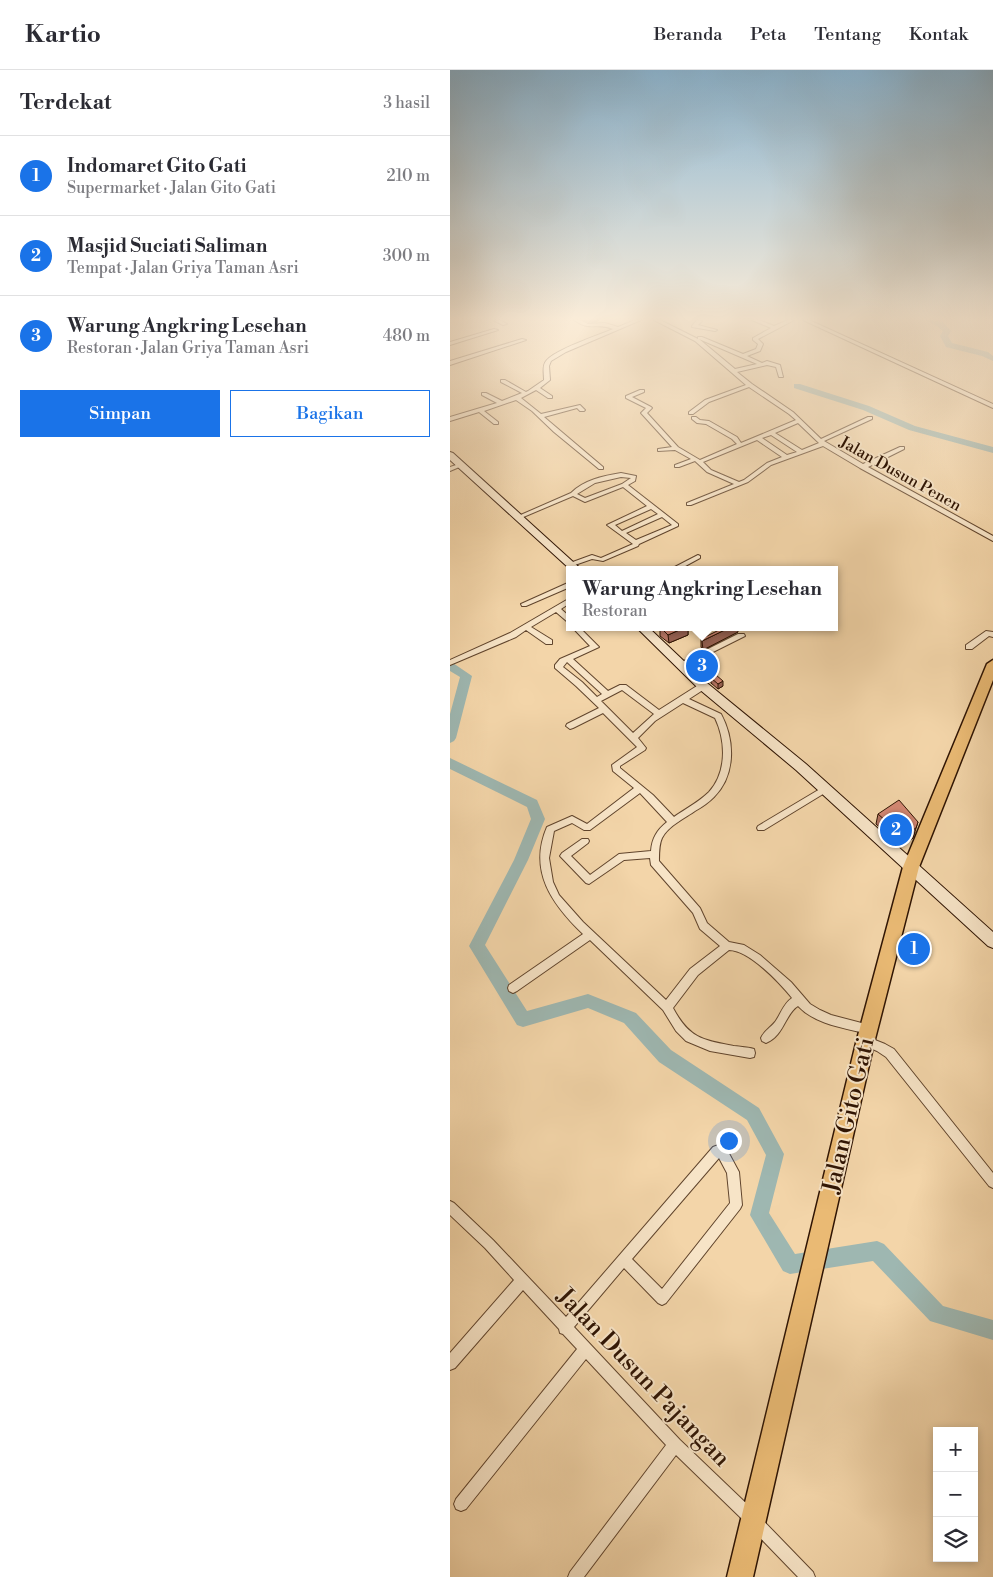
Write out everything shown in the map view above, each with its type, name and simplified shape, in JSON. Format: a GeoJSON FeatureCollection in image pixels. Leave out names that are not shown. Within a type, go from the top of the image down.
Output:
{"type":"FeatureCollection","features":[{"type":"Feature","properties":{"kind":"main road","name":"Jalan Gito Gati"},"geometry":{"type":"LineString","coordinates":[[740,1577],[867,1035],[911,866],[993,665]]}},
{"type":"Feature","properties":{"kind":"street"},"geometry":{"type":"LineString","coordinates":[[520,390],[525,393]]}},
{"type":"Feature","properties":{"kind":"street"},"geometry":{"type":"LineString","coordinates":[[450,419],[501,403],[531,390]]}},
{"type":"Feature","properties":{"kind":"street"},"geometry":{"type":"LineString","coordinates":[[540,390],[550,397]]}},
{"type":"Feature","properties":{"kind":"street"},"geometry":{"type":"LineString","coordinates":[[736,390],[708,401],[692,416],[699,422],[707,422],[735,438],[741,445]]}},
{"type":"Feature","properties":{"kind":"street","name":"Jalan Dusun Penen"},"geometry":{"type":"LineString","coordinates":[[758,390],[789,411],[821,443],[993,539]]}},
{"type":"Feature","properties":{"kind":"street"},"geometry":{"type":"LineString","coordinates":[[959,390],[993,406]]}},
{"type":"Feature","properties":{"kind":"street"},"geometry":{"type":"LineString","coordinates":[[642,391],[628,397],[649,408],[644,413],[676,448],[697,460],[709,470],[739,484]]}},
{"type":"Feature","properties":{"kind":"street"},"geometry":{"type":"LineString","coordinates":[[484,394],[501,403]]}},
{"type":"Feature","properties":{"kind":"street"},"geometry":{"type":"LineString","coordinates":[[516,397],[602,468]]}},
{"type":"Feature","properties":{"kind":"street"},"geometry":{"type":"LineString","coordinates":[[540,416],[578,406],[582,410]]}},
{"type":"Feature","properties":{"kind":"street"},"geometry":{"type":"LineString","coordinates":[[461,407],[472,413]]}},
{"type":"Feature","properties":{"kind":"street"},"geometry":{"type":"LineString","coordinates":[[479,410],[496,423]]}},
{"type":"Feature","properties":{"kind":"street"},"geometry":{"type":"LineString","coordinates":[[689,504],[739,484],[764,467],[821,443],[870,418]]}},
{"type":"Feature","properties":{"kind":"street"},"geometry":{"type":"LineString","coordinates":[[678,466],[741,445],[799,421]]}},
{"type":"Feature","properties":{"kind":"street"},"geometry":{"type":"LineString","coordinates":[[772,433],[801,452]]}},
{"type":"Feature","properties":{"kind":"street"},"geometry":{"type":"LineString","coordinates":[[758,438],[786,457]]}},
{"type":"Feature","properties":{"kind":"street"},"geometry":{"type":"LineString","coordinates":[[660,450],[676,448]]}},
{"type":"Feature","properties":{"kind":"street"},"geometry":{"type":"LineString","coordinates":[[862,467],[902,448]]}},
{"type":"Feature","properties":{"kind":"street"},"geometry":{"type":"LineString","coordinates":[[450,455],[573,566]]}},
{"type":"Feature","properties":{"kind":"street"},"geometry":{"type":"LineString","coordinates":[[450,469],[461,465]]}},
{"type":"Feature","properties":{"kind":"street"},"geometry":{"type":"LineString","coordinates":[[519,517],[573,494],[597,480],[624,475],[634,478],[624,485],[585,500],[573,494]]}},
{"type":"Feature","properties":{"kind":"street"},"geometry":{"type":"LineString","coordinates":[[624,485],[675,523],[675,526],[636,543],[611,524],[651,506]]}},
{"type":"Feature","properties":{"kind":"street"},"geometry":{"type":"LineString","coordinates":[[622,533],[664,514]]}},
{"type":"Feature","properties":{"kind":"street"},"geometry":{"type":"LineString","coordinates":[[576,566],[592,557],[601,560],[636,545]]}},
{"type":"Feature","properties":{"kind":"street"},"geometry":{"type":"LineString","coordinates":[[681,566],[698,558]]}},
{"type":"Feature","properties":{"kind":"street"},"geometry":{"type":"LineString","coordinates":[[524,604],[566,586]]}},
{"type":"Feature","properties":{"kind":"street"},"geometry":{"type":"LineString","coordinates":[[450,663],[496,644],[566,602]]}},
{"type":"Feature","properties":{"kind":"street"},"geometry":{"type":"LineString","coordinates":[[556,608],[566,618]]}},
{"type":"Feature","properties":{"kind":"street"},"geometry":{"type":"LineString","coordinates":[[526,627],[549,642]]}},
{"type":"Feature","properties":{"kind":"street"},"geometry":{"type":"LineString","coordinates":[[579,631],[595,647],[568,659],[559,665],[559,668],[604,709],[642,748],[616,765],[616,769],[673,822]]}},
{"type":"Feature","properties":{"kind":"street"},"geometry":{"type":"LineString","coordinates":[[645,631],[704,686],[825,789],[993,941]]}},
{"type":"Feature","properties":{"kind":"street"},"geometry":{"type":"LineString","coordinates":[[969,647],[989,633],[993,635]]}},
{"type":"Feature","properties":{"kind":"street"},"geometry":{"type":"LineString","coordinates":[[682,664],[741,636]]}},
{"type":"Feature","properties":{"kind":"street"},"geometry":{"type":"LineString","coordinates":[[568,659],[608,694]]}},
{"type":"Feature","properties":{"kind":"street"},"geometry":{"type":"LineString","coordinates":[[633,738],[652,720],[704,686]]}},
{"type":"Feature","properties":{"kind":"street"},"geometry":{"type":"LineString","coordinates":[[595,701],[625,687],[660,715]]}},
{"type":"Feature","properties":{"kind":"street"},"geometry":{"type":"LineString","coordinates":[[682,699],[718,716],[724,729],[727,761],[722,778],[711,795],[659,833],[655,844],[654,862],[697,911],[703,926],[727,946]]}},
{"type":"Feature","properties":{"kind":"street"},"geometry":{"type":"LineString","coordinates":[[570,726],[604,709]]}},
{"type":"Feature","properties":{"kind":"street"},"geometry":{"type":"LineString","coordinates":[[639,789],[587,828],[572,819],[557,824],[548,831],[544,858],[548,882],[556,898],[590,935],[667,1007],[675,1023],[690,1039],[750,1053]]}},
{"type":"Feature","properties":{"kind":"street"},"geometry":{"type":"LineString","coordinates":[[761,828],[825,789]]}},
{"type":"Feature","properties":{"kind":"street"},"geometry":{"type":"LineString","coordinates":[[585,841],[565,856],[589,880],[622,857],[655,854]]}},
{"type":"Feature","properties":{"kind":"street"},"geometry":{"type":"LineString","coordinates":[[512,988],[590,935]]}},
{"type":"Feature","properties":{"kind":"street"},"geometry":{"type":"LineString","coordinates":[[667,1007],[694,972],[727,946],[737,946],[754,956],[784,982],[798,1000],[817,1014],[867,1035],[890,1053],[993,1182]]}},
{"type":"Feature","properties":{"kind":"street"},"geometry":{"type":"LineString","coordinates":[[766,1038],[778,1025],[790,1005],[798,1000]]}},
{"type":"Feature","properties":{"kind":"street"},"geometry":{"type":"LineString","coordinates":[[565,1328],[624,1259],[717,1151],[721,1150],[733,1172],[736,1205],[662,1299],[624,1259]]}},
{"type":"Feature","properties":{"kind":"street","name":"Jalan Dusun Pajangan"},"geometry":{"type":"LineString","coordinates":[[450,1207],[489,1244],[585,1350],[639,1404],[675,1445],[754,1521],[808,1577]]}},
{"type":"Feature","properties":{"kind":"street"},"geometry":{"type":"LineString","coordinates":[[450,1363],[522,1281]]}},
{"type":"Feature","properties":{"kind":"street"},"geometry":{"type":"LineString","coordinates":[[461,1504],[585,1350]]}},
{"type":"Feature","properties":{"kind":"street"},"geometry":{"type":"LineString","coordinates":[[575,1577],[675,1445]]}},
{"type":"Feature","properties":{"kind":"building"},"geometry":{"type":"Polygon","coordinates":[[[664,631],[677,631],[668,635],[664,631]]]}},
{"type":"Feature","properties":{"kind":"building"},"geometry":{"type":"Polygon","coordinates":[[[717,631],[723,631],[702,641],[701,639],[717,631]]]}},
{"type":"Feature","properties":{"kind":"building"},"geometry":{"type":"Polygon","coordinates":[[[701,655],[710,662],[702,667],[693,660],[701,655]]]}},
{"type":"Feature","properties":{"kind":"building"},"geometry":{"type":"Polygon","coordinates":[[[716,675],[723,681],[718,684],[711,678],[716,675]]]}},
{"type":"Feature","properties":{"kind":"building"},"geometry":{"type":"Polygon","coordinates":[[[899,800],[918,822],[916,828],[903,836],[878,814],[899,800]]]}},
{"type":"Feature","properties":{"kind":"waterway"},"geometry":{"type":"LineString","coordinates":[[811,390],[866,408],[912,428],[993,450]]}},
{"type":"Feature","properties":{"kind":"waterway"},"geometry":{"type":"LineString","coordinates":[[450,665],[466,676],[450,738]]}},
{"type":"Feature","properties":{"kind":"waterway"},"geometry":{"type":"LineString","coordinates":[[450,763],[532,804],[538,819],[521,860],[477,946],[523,1020],[588,1001],[630,1018],[665,1056],[753,1114],[775,1154],[759,1215],[790,1264],[877,1251],[937,1314],[993,1330]]}},
{"type":"Feature","properties":{"kind":"place","name":"Warung Angkring Lesehan"},"geometry":{"type":"Point","coordinates":[702,666]}},
{"type":"Feature","properties":{"kind":"place","name":"Masjid Suciati Saliman"},"geometry":{"type":"Point","coordinates":[896,830]}},
{"type":"Feature","properties":{"kind":"place","name":"Indomaret Gito Gati"},"geometry":{"type":"Point","coordinates":[914,949]}}]}
